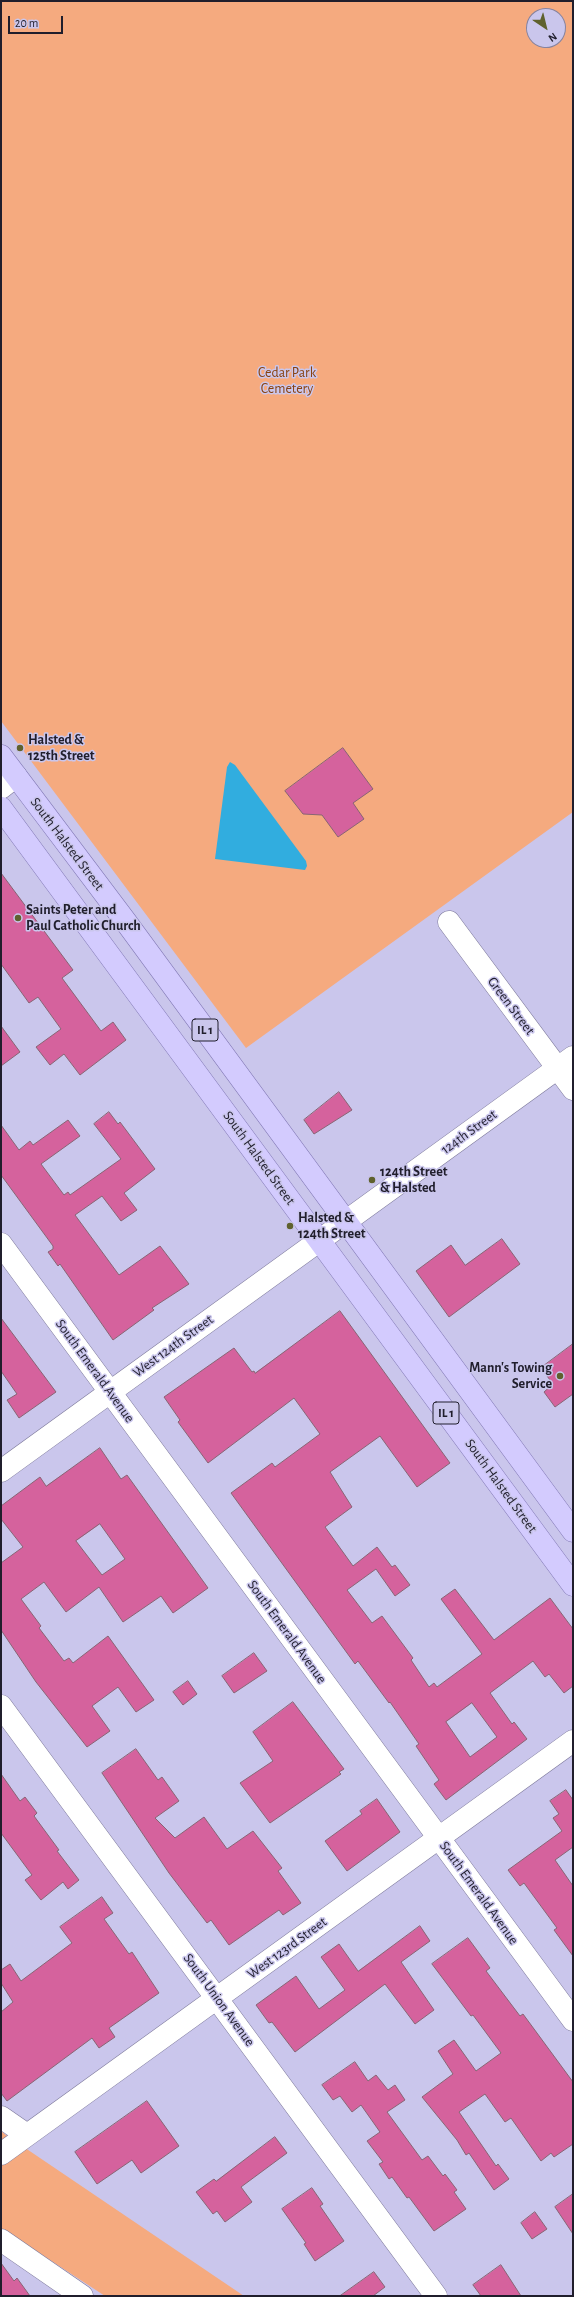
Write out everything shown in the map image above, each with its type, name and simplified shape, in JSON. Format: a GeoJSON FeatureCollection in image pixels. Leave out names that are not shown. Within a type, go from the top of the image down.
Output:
{"type":"FeatureCollection","features":[{"type":"Feature","properties":{"kind":"main road","name":"South Halsted Street"},"geometry":{"type":"LineString","coordinates":[[1,756],[9,782],[346,1222],[573,1532]]}},
{"type":"Feature","properties":{"kind":"main road","name":"South Halsted Street"},"geometry":{"type":"LineString","coordinates":[[1,808],[573,1585]]}},
{"type":"Feature","properties":{"kind":"street","name":"Green Street"},"geometry":{"type":"LineString","coordinates":[[450,922],[565,1062],[573,1089]]}},
{"type":"Feature","properties":{"kind":"street","name":"124th Street"},"geometry":{"type":"LineString","coordinates":[[346,1222],[565,1062]]}},
{"type":"Feature","properties":{"kind":"street","name":"West 124th Street"},"geometry":{"type":"LineString","coordinates":[[1,1471],[346,1222]]}},
{"type":"Feature","properties":{"kind":"street","name":"South Emerald Avenue"},"geometry":{"type":"LineString","coordinates":[[1,1244],[573,2020]]}},
{"type":"Feature","properties":{"kind":"street","name":"South Union Avenue"},"geometry":{"type":"LineString","coordinates":[[1,1706],[436,2296]]}},
{"type":"Feature","properties":{"kind":"street","name":"West 123rd Street"},"geometry":{"type":"LineString","coordinates":[[1,2154],[573,1741]]}},
{"type":"Feature","properties":{"kind":"street"},"geometry":{"type":"LineString","coordinates":[[1,2117],[27,2135]]}},
{"type":"Feature","properties":{"kind":"street"},"geometry":{"type":"LineString","coordinates":[[1,2240],[82,2296]]}},
{"type":"Feature","properties":{"kind":"green space","name":"Cedar Park Cemetery"},"geometry":{"type":"Polygon","coordinates":[[[1,1],[573,1],[573,812],[246,1048],[1,721],[1,1]]]}},
{"type":"Feature","properties":{"kind":"green space"},"geometry":{"type":"Polygon","coordinates":[[[1,2131],[244,2296],[105,2296],[1,2228],[1,2131]]]}},
{"type":"Feature","properties":{"kind":"water"},"geometry":{"type":"Polygon","coordinates":[[[230,762],[235,765],[306,861],[307,866],[305,870],[215,859],[227,767],[230,762]]]}},
{"type":"Feature","properties":{"kind":"building"},"geometry":{"type":"Polygon","coordinates":[[[343,748],[373,789],[353,803],[364,819],[338,837],[322,815],[303,814],[285,791],[343,748]]]}},
{"type":"Feature","properties":{"kind":"building"},"geometry":{"type":"Polygon","coordinates":[[[1,873],[73,970],[62,978],[101,1031],[113,1022],[126,1040],[80,1075],[64,1054],[50,1065],[36,1047],[61,1029],[38,997],[29,1003],[1,964],[1,873]]]}},
{"type":"Feature","properties":{"kind":"building"},"geometry":{"type":"Polygon","coordinates":[[[1,1026],[20,1052],[1,1066],[1,1026]]]}},
{"type":"Feature","properties":{"kind":"building"},"geometry":{"type":"Polygon","coordinates":[[[339,1092],[352,1110],[314,1134],[304,1120],[339,1092]]]}},
{"type":"Feature","properties":{"kind":"building"},"geometry":{"type":"Polygon","coordinates":[[[109,1112],[118,1124],[120,1122],[155,1169],[124,1193],[137,1210],[121,1221],[102,1196],[75,1215],[119,1275],[160,1246],[189,1284],[152,1308],[154,1310],[113,1340],[60,1264],[58,1266],[48,1252],[53,1249],[53,1246],[1,1175],[1,1125],[19,1150],[30,1141],[33,1145],[68,1120],[80,1136],[41,1164],[64,1195],[68,1192],[70,1195],[121,1159],[94,1124],[109,1112]]]}},
{"type":"Feature","properties":{"kind":"building"},"geometry":{"type":"Polygon","coordinates":[[[502,1239],[520,1264],[449,1317],[416,1271],[451,1245],[465,1265],[502,1239]]]}},
{"type":"Feature","properties":{"kind":"building"},"geometry":{"type":"Polygon","coordinates":[[[340,1311],[450,1463],[417,1487],[380,1436],[330,1472],[352,1507],[325,1527],[353,1566],[377,1547],[392,1567],[395,1565],[410,1585],[395,1596],[376,1569],[347,1590],[372,1623],[382,1616],[413,1658],[411,1660],[429,1687],[434,1683],[437,1687],[482,1654],[441,1599],[455,1589],[494,1640],[550,1598],[573,1629],[573,1686],[564,1693],[549,1674],[545,1677],[533,1661],[490,1693],[512,1724],[514,1722],[527,1739],[446,1800],[434,1784],[439,1780],[416,1746],[419,1744],[390,1702],[389,1703],[358,1661],[355,1664],[231,1493],[272,1463],[275,1467],[320,1434],[294,1398],[208,1463],[178,1422],[180,1420],[164,1397],[234,1348],[252,1372],[254,1371],[255,1373],[340,1311]],[[472,1703],[446,1722],[470,1757],[497,1737],[472,1703]]]}},
{"type":"Feature","properties":{"kind":"building"},"geometry":{"type":"Polygon","coordinates":[[[1,1318],[56,1392],[19,1418],[7,1400],[17,1394],[1,1371],[1,1318]]]}},
{"type":"Feature","properties":{"kind":"building","name":"Mann's Towing Service"},"geometry":{"type":"Polygon","coordinates":[[[573,1344],[573,1394],[555,1407],[544,1392],[553,1384],[541,1368],[573,1344]]]}},
{"type":"Feature","properties":{"kind":"building"},"geometry":{"type":"Polygon","coordinates":[[[100,1448],[121,1479],[127,1475],[208,1588],[173,1613],[161,1596],[123,1622],[99,1587],[66,1612],[44,1582],[21,1599],[41,1626],[39,1628],[64,1661],[69,1658],[73,1663],[108,1636],[154,1700],[136,1712],[118,1687],[92,1706],[110,1731],[87,1747],[36,1682],[1,1630],[1,1563],[23,1547],[1,1519],[1,1506],[40,1477],[46,1486],[100,1448]],[[100,1524],[76,1541],[102,1575],[125,1559],[100,1524]]]}},
{"type":"Feature","properties":{"kind":"building"},"geometry":{"type":"Polygon","coordinates":[[[254,1653],[267,1671],[234,1693],[222,1676],[254,1653]]]}},
{"type":"Feature","properties":{"kind":"building"},"geometry":{"type":"Polygon","coordinates":[[[188,1681],[197,1694],[183,1705],[173,1692],[188,1681]]]}},
{"type":"Feature","properties":{"kind":"building"},"geometry":{"type":"Polygon","coordinates":[[[293,1702],[344,1769],[339,1772],[341,1774],[270,1823],[240,1783],[273,1761],[253,1732],[293,1702]]]}},
{"type":"Feature","properties":{"kind":"building"},"geometry":{"type":"Polygon","coordinates":[[[136,1749],[158,1780],[162,1777],[179,1801],[155,1818],[175,1838],[204,1817],[227,1849],[253,1831],[282,1868],[278,1871],[301,1903],[283,1915],[279,1910],[229,1945],[211,1920],[207,1923],[169,1873],[102,1773],[136,1749]]]}},
{"type":"Feature","properties":{"kind":"building"},"geometry":{"type":"Polygon","coordinates":[[[1,1774],[20,1801],[25,1797],[37,1813],[34,1816],[59,1850],[57,1851],[79,1880],[68,1889],[63,1882],[41,1900],[25,1880],[32,1875],[1,1833],[1,1774]]]}},
{"type":"Feature","properties":{"kind":"building"},"geometry":{"type":"Polygon","coordinates":[[[566,1790],[573,1800],[573,1847],[555,1860],[573,1886],[573,1956],[554,1930],[557,1928],[524,1883],[520,1886],[508,1870],[562,1831],[553,1818],[559,1814],[550,1801],[566,1790]]]}},
{"type":"Feature","properties":{"kind":"building"},"geometry":{"type":"Polygon","coordinates":[[[377,1799],[400,1832],[347,1871],[325,1841],[362,1814],[360,1811],[377,1799]]]}},
{"type":"Feature","properties":{"kind":"building"},"geometry":{"type":"Polygon","coordinates":[[[102,1897],[113,1913],[104,1919],[129,1954],[132,1952],[159,1993],[109,2028],[115,2037],[99,2048],[92,2038],[7,2101],[1,2093],[1,2012],[13,2002],[1,1983],[1,1970],[10,1964],[21,1981],[72,1943],[60,1927],[102,1897]]]}},
{"type":"Feature","properties":{"kind":"building"},"geometry":{"type":"Polygon","coordinates":[[[420,1926],[430,1941],[401,1962],[434,2010],[415,2024],[385,1984],[295,2052],[272,2022],[269,2023],[256,2005],[296,1976],[319,2009],[345,1990],[321,1957],[339,1944],[358,1971],[420,1926]]]}},
{"type":"Feature","properties":{"kind":"building"},"geometry":{"type":"Polygon","coordinates":[[[468,1938],[490,1968],[486,1971],[520,2016],[523,2014],[573,2082],[573,2144],[554,2157],[551,2153],[541,2161],[511,2118],[505,2122],[485,2094],[459,2112],[496,2166],[498,2164],[509,2179],[494,2190],[469,2153],[466,2155],[457,2140],[422,2097],[453,2074],[438,2051],[454,2040],[476,2071],[501,2053],[432,1964],[468,1938]]]}},
{"type":"Feature","properties":{"kind":"building"},"geometry":{"type":"Polygon","coordinates":[[[355,2062],[368,2081],[376,2075],[388,2090],[395,2085],[405,2100],[387,2112],[422,2160],[428,2156],[443,2176],[445,2174],[457,2190],[454,2192],[466,2209],[434,2231],[409,2197],[407,2198],[392,2177],[389,2179],[379,2164],[383,2162],[367,2141],[380,2132],[361,2105],[352,2112],[340,2096],[333,2100],[322,2085],[355,2062]]]}},
{"type":"Feature","properties":{"kind":"building"},"geometry":{"type":"Polygon","coordinates":[[[147,2101],[179,2146],[141,2173],[132,2160],[97,2184],[75,2152],[147,2101]]]}},
{"type":"Feature","properties":{"kind":"building"},"geometry":{"type":"Polygon","coordinates":[[[275,2137],[287,2153],[241,2187],[252,2202],[225,2222],[217,2211],[213,2214],[196,2192],[214,2179],[216,2181],[275,2137]]]}},
{"type":"Feature","properties":{"kind":"building"},"geometry":{"type":"Polygon","coordinates":[[[312,2188],[323,2204],[320,2206],[344,2241],[315,2261],[304,2244],[306,2243],[282,2209],[312,2188]]]}},
{"type":"Feature","properties":{"kind":"building"},"geometry":{"type":"Polygon","coordinates":[[[573,2194],[573,2234],[555,2207],[573,2194]]]}},
{"type":"Feature","properties":{"kind":"building"},"geometry":{"type":"Polygon","coordinates":[[[535,2212],[547,2229],[532,2239],[521,2223],[535,2212]]]}},
{"type":"Feature","properties":{"kind":"building"},"geometry":{"type":"Polygon","coordinates":[[[1,2263],[14,2281],[17,2278],[30,2296],[1,2296],[1,2263]]]}},
{"type":"Feature","properties":{"kind":"building"},"geometry":{"type":"Polygon","coordinates":[[[501,2265],[521,2296],[481,2296],[473,2285],[501,2265]]]}},
{"type":"Feature","properties":{"kind":"building"},"geometry":{"type":"Polygon","coordinates":[[[374,2272],[385,2287],[373,2296],[340,2296],[374,2272]]]}},
{"type":"Feature","properties":{"kind":"place","name":"Halsted & 125th Street"},"geometry":{"type":"Point","coordinates":[20,748]}},
{"type":"Feature","properties":{"kind":"place","name":"Saints Peter and Paul Catholic Church"},"geometry":{"type":"Point","coordinates":[18,918]}},
{"type":"Feature","properties":{"kind":"place","name":"124th Street & Halsted"},"geometry":{"type":"Point","coordinates":[372,1180]}},
{"type":"Feature","properties":{"kind":"place","name":"Halsted & 124th Street"},"geometry":{"type":"Point","coordinates":[290,1226]}},
{"type":"Feature","properties":{"kind":"place","name":"Mann's Towing Service"},"geometry":{"type":"Point","coordinates":[560,1376]}}]}
